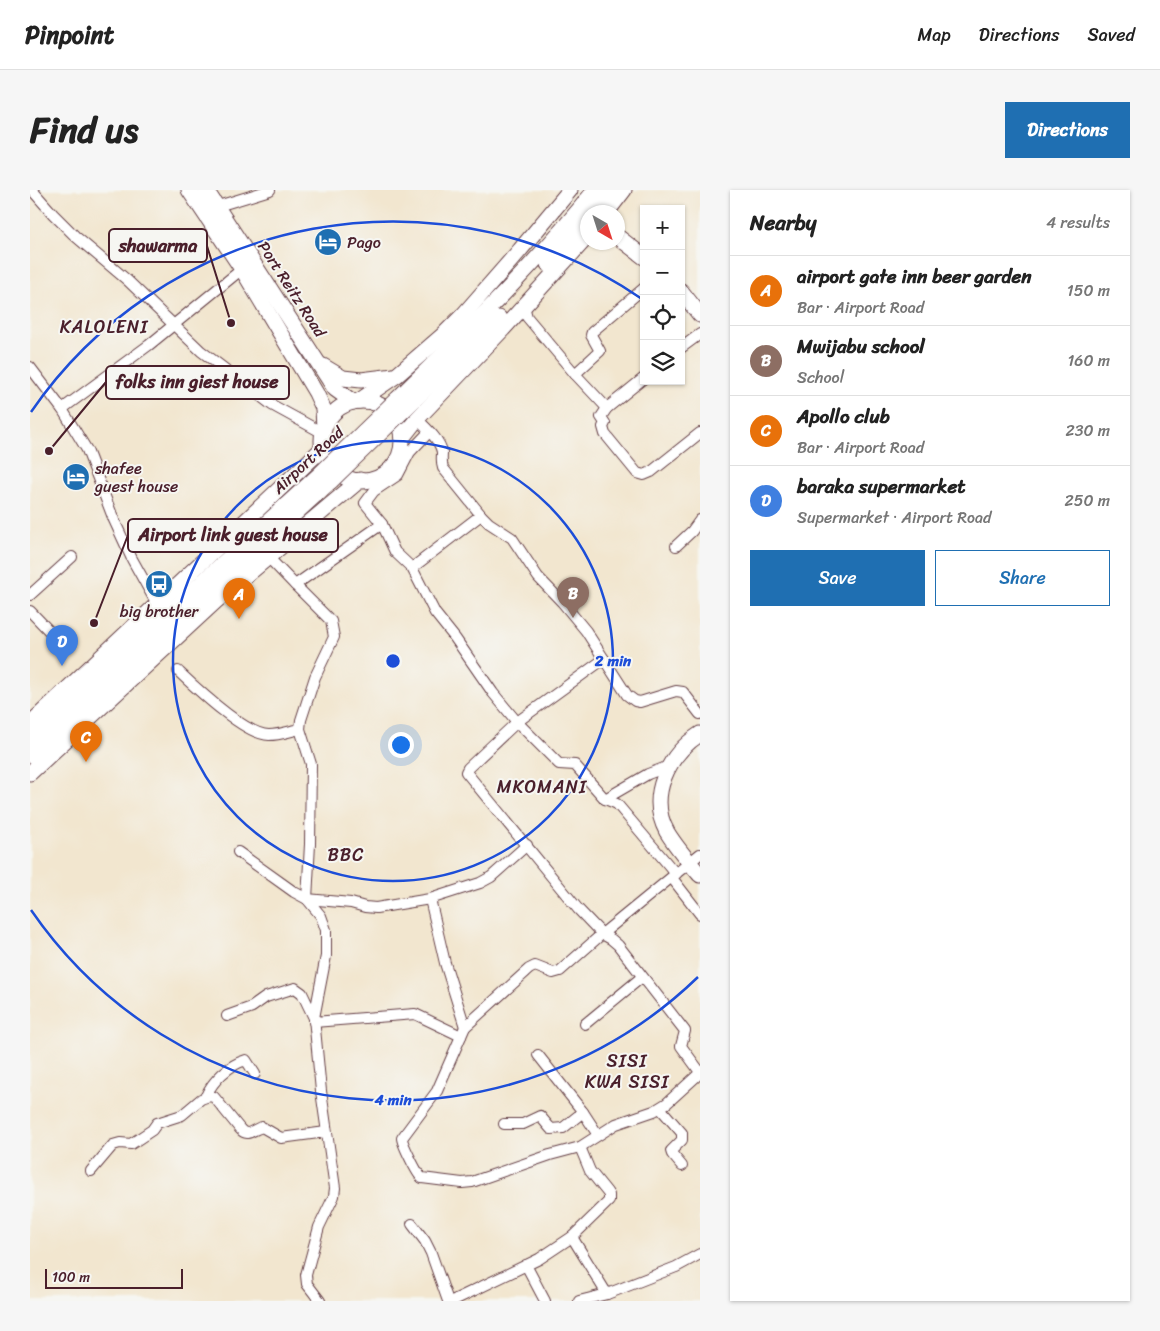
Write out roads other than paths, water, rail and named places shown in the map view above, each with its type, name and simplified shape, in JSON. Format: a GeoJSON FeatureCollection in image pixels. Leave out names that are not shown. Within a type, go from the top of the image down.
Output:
{"type":"FeatureCollection","features":[{"type":"Feature","properties":{"kind":"main road"},"geometry":{"type":"LineString","coordinates":[[189,190],[242,268],[316,393],[323,408],[323,437],[327,460],[335,471],[347,478],[360,480],[377,478],[389,470],[397,459],[402,438],[417,419],[524,306],[580,228]]}},
{"type":"Feature","properties":{"kind":"main road","name":"Port Reitz Road"},"geometry":{"type":"LineString","coordinates":[[206,190],[335,389],[356,401]]}},
{"type":"Feature","properties":{"kind":"main road"},"geometry":{"type":"LineString","coordinates":[[30,724],[157,604],[323,437],[332,415],[345,405],[378,390],[397,376],[442,336],[464,314],[570,190]]}},
{"type":"Feature","properties":{"kind":"main road","name":"Airport Road"},"geometry":{"type":"LineString","coordinates":[[590,205],[595,190]]}},
{"type":"Feature","properties":{"kind":"main road","name":"Airport Road"},"geometry":{"type":"LineString","coordinates":[[598,205],[610,190]]}},
{"type":"Feature","properties":{"kind":"main road"},"geometry":{"type":"LineString","coordinates":[[612,205],[624,190]]}},
{"type":"Feature","properties":{"kind":"main road","name":"Airport Road"},"geometry":{"type":"LineString","coordinates":[[30,740],[74,707],[331,481],[427,386],[470,348],[580,227]]}},
{"type":"Feature","properties":{"kind":"main road"},"geometry":{"type":"LineString","coordinates":[[625,242],[640,254]]}},
{"type":"Feature","properties":{"kind":"main road"},"geometry":{"type":"LineString","coordinates":[[684,295],[700,315]]}},
{"type":"Feature","properties":{"kind":"main road"},"geometry":{"type":"LineString","coordinates":[[319,364],[343,378],[361,380],[397,376]]}},
{"type":"Feature","properties":{"kind":"main road"},"geometry":{"type":"LineString","coordinates":[[356,401],[373,402],[386,409],[395,419],[402,438]]}},
{"type":"Feature","properties":{"kind":"main road"},"geometry":{"type":"LineString","coordinates":[[30,773],[216,601],[360,480]]}},
{"type":"Feature","properties":{"kind":"main road","name":"Airport Road"},"geometry":{"type":"LineString","coordinates":[[30,755],[74,707]]}},
{"type":"Feature","properties":{"kind":"main road"},"geometry":{"type":"LineString","coordinates":[[700,734],[678,754],[669,766],[662,781],[660,798],[660,811],[667,831],[695,858],[700,875]]}},
{"type":"Feature","properties":{"kind":"street"},"geometry":{"type":"LineString","coordinates":[[32,190],[75,236],[121,275],[201,351],[264,399],[323,437]]}},
{"type":"Feature","properties":{"kind":"street"},"geometry":{"type":"LineString","coordinates":[[218,206],[270,190]]}},
{"type":"Feature","properties":{"kind":"street"},"geometry":{"type":"LineString","coordinates":[[62,409],[173,326],[242,268]]}},
{"type":"Feature","properties":{"kind":"street"},"geometry":{"type":"LineString","coordinates":[[575,374],[600,351],[591,335],[592,332],[640,291]]}},
{"type":"Feature","properties":{"kind":"street"},"geometry":{"type":"LineString","coordinates":[[524,306],[527,317],[575,374],[607,408]]}},
{"type":"Feature","properties":{"kind":"street"},"geometry":{"type":"LineString","coordinates":[[685,345],[700,334]]}},
{"type":"Feature","properties":{"kind":"street"},"geometry":{"type":"LineString","coordinates":[[30,367],[62,409],[87,450],[114,520],[132,560],[157,604]]}},
{"type":"Feature","properties":{"kind":"street"},"geometry":{"type":"LineString","coordinates":[[640,381],[607,408],[602,417],[605,434],[637,473],[641,475],[651,472],[700,432]]}},
{"type":"Feature","properties":{"kind":"street"},"geometry":{"type":"LineString","coordinates":[[417,419],[438,442],[442,452],[443,468],[481,515],[512,538],[538,577],[586,631],[627,695],[634,701],[646,701],[676,691],[683,692],[700,714]]}},
{"type":"Feature","properties":{"kind":"street"},"geometry":{"type":"LineString","coordinates":[[429,432],[410,452],[398,475],[374,491],[365,503],[382,524],[395,552],[412,568],[434,613],[455,638],[493,693],[517,722],[559,764],[575,765],[605,799],[617,804],[674,876],[700,914]]}},
{"type":"Feature","properties":{"kind":"street"},"geometry":{"type":"LineString","coordinates":[[412,568],[481,515]]}},
{"type":"Feature","properties":{"kind":"street"},"geometry":{"type":"LineString","coordinates":[[676,546],[692,531],[700,520]]}},
{"type":"Feature","properties":{"kind":"street"},"geometry":{"type":"LineString","coordinates":[[296,585],[382,524]]}},
{"type":"Feature","properties":{"kind":"street"},"geometry":{"type":"LineString","coordinates":[[30,595],[72,557]]}},
{"type":"Feature","properties":{"kind":"street"},"geometry":{"type":"LineString","coordinates":[[268,557],[331,621],[334,637],[315,678],[301,720],[300,729],[311,764],[307,899]]}},
{"type":"Feature","properties":{"kind":"street"},"geometry":{"type":"LineString","coordinates":[[30,610],[56,638]]}},
{"type":"Feature","properties":{"kind":"street"},"geometry":{"type":"LineString","coordinates":[[604,659],[517,722],[466,772],[578,909],[602,934],[612,939],[618,945],[685,1031],[681,1046],[700,1073],[679,1094],[660,1108],[630,1118],[580,1147],[550,1155],[472,1182],[462,1183],[422,1178],[418,1175],[412,1160],[402,1144],[402,1138],[437,1091],[463,1032],[529,969],[535,966],[554,973],[560,971],[602,934],[695,858]]}},
{"type":"Feature","properties":{"kind":"street"},"geometry":{"type":"LineString","coordinates":[[178,671],[224,712],[258,734],[270,735],[300,729]]}},
{"type":"Feature","properties":{"kind":"street"},"geometry":{"type":"LineString","coordinates":[[605,799],[648,774],[669,766]]}},
{"type":"Feature","properties":{"kind":"street"},"geometry":{"type":"LineString","coordinates":[[307,899],[351,903],[376,908],[430,898],[480,883],[491,877],[527,845]]}},
{"type":"Feature","properties":{"kind":"street"},"geometry":{"type":"LineString","coordinates":[[238,852],[307,899],[321,916],[326,930],[326,956],[314,1020],[326,1132],[335,1188],[334,1196],[319,1227],[306,1280],[320,1301]]}},
{"type":"Feature","properties":{"kind":"street"},"geometry":{"type":"LineString","coordinates":[[430,898],[463,1032]]}},
{"type":"Feature","properties":{"kind":"street"},"geometry":{"type":"LineString","coordinates":[[585,1024],[642,977]]}},
{"type":"Feature","properties":{"kind":"street"},"geometry":{"type":"LineString","coordinates":[[227,1016],[252,1007],[266,997],[294,988],[302,992],[314,1020]]}},
{"type":"Feature","properties":{"kind":"street"},"geometry":{"type":"LineString","coordinates":[[314,1020],[415,1014],[463,1032]]}},
{"type":"Feature","properties":{"kind":"street"},"geometry":{"type":"LineString","coordinates":[[538,1054],[583,1112],[598,1135]]}},
{"type":"Feature","properties":{"kind":"street"},"geometry":{"type":"LineString","coordinates":[[91,1171],[113,1145],[120,1143],[131,1144],[152,1130],[157,1123],[182,1115],[206,1096],[213,1084],[223,1073],[238,1063],[246,1060],[255,1074]]}},
{"type":"Feature","properties":{"kind":"street"},"geometry":{"type":"LineString","coordinates":[[206,1096],[214,1097],[245,1134],[262,1127],[281,1138],[326,1132]]}},
{"type":"Feature","properties":{"kind":"street"},"geometry":{"type":"LineString","coordinates":[[660,1108],[682,1133],[682,1140],[671,1151],[682,1166]]}},
{"type":"Feature","properties":{"kind":"street"},"geometry":{"type":"LineString","coordinates":[[504,1124],[523,1124],[540,1116],[552,1129],[563,1128],[583,1112]]}},
{"type":"Feature","properties":{"kind":"street"},"geometry":{"type":"LineString","coordinates":[[452,1301],[526,1265],[572,1237],[609,1200],[609,1195],[590,1171],[580,1147]]}},
{"type":"Feature","properties":{"kind":"street"},"geometry":{"type":"LineString","coordinates":[[412,1224],[425,1241],[431,1253],[448,1301]]}},
{"type":"Feature","properties":{"kind":"street"},"geometry":{"type":"LineString","coordinates":[[572,1237],[607,1294]]}},
{"type":"Feature","properties":{"kind":"street"},"geometry":{"type":"LineString","coordinates":[[579,1301],[607,1294],[676,1267],[700,1254]]}},
{"type":"Feature","properties":{"kind":"street"},"geometry":{"type":"LineString","coordinates":[[526,1265],[545,1301]]}},
{"type":"Feature","properties":{"kind":"place","name":"Pago"},"geometry":{"type":"Point","coordinates":[328,242]}},
{"type":"Feature","properties":{"kind":"place","name":"shawarma"},"geometry":{"type":"Point","coordinates":[231,323]}},
{"type":"Feature","properties":{"kind":"place","name":"folks inn giest house"},"geometry":{"type":"Point","coordinates":[49,451]}},
{"type":"Feature","properties":{"kind":"place","name":"shafee guest house"},"geometry":{"type":"Point","coordinates":[76,477]}},
{"type":"Feature","properties":{"kind":"place","name":"big brother"},"geometry":{"type":"Point","coordinates":[159,584]}},
{"type":"Feature","properties":{"kind":"place","name":"Mwijabu school"},"geometry":{"type":"Point","coordinates":[573,618]}},
{"type":"Feature","properties":{"kind":"place","name":"airport gate inn beer garden"},"geometry":{"type":"Point","coordinates":[239,619]}},
{"type":"Feature","properties":{"kind":"place","name":"Airport link guest house"},"geometry":{"type":"Point","coordinates":[94,623]}},
{"type":"Feature","properties":{"kind":"place","name":"baraka supermarket"},"geometry":{"type":"Point","coordinates":[62,666]}},
{"type":"Feature","properties":{"kind":"place","name":"Apollo club"},"geometry":{"type":"Point","coordinates":[86,762]}},
{"type":"Feature","properties":{"kind":"district","name":"KALOLENI"},"geometry":{"type":"Point","coordinates":[104,327]}},
{"type":"Feature","properties":{"kind":"district","name":"MKOMANI"},"geometry":{"type":"Point","coordinates":[542,787]}},
{"type":"Feature","properties":{"kind":"district","name":"BBC"},"geometry":{"type":"Point","coordinates":[346,855]}},
{"type":"Feature","properties":{"kind":"district","name":"SISI KWA SISI"},"geometry":{"type":"Point","coordinates":[627,1071]}}]}
